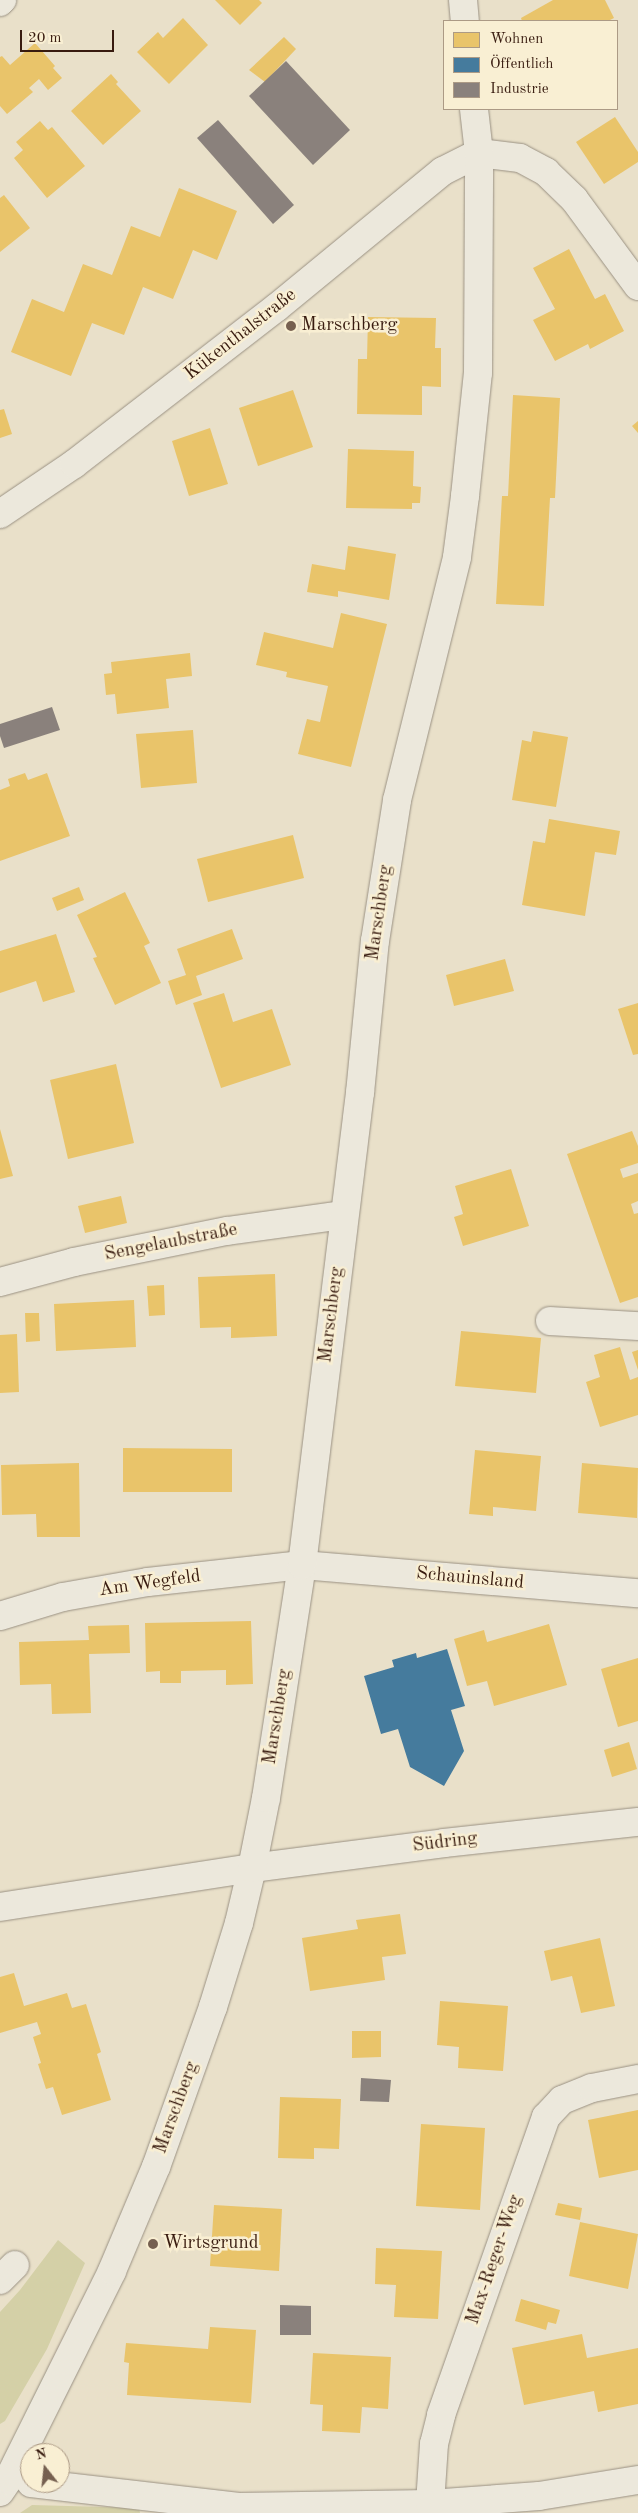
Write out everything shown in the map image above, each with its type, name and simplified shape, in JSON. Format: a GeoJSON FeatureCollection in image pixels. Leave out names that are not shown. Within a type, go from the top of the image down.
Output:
{"type":"FeatureCollection","features":[{"type":"Feature","properties":{"kind":"street"},"geometry":{"type":"LineString","coordinates":[[463,0],[465,20]]}},
{"type":"Feature","properties":{"kind":"street","name":"Marschberg"},"geometry":{"type":"LineString","coordinates":[[14,2483],[112,2272],[156,2167],[213,2007],[239,1924],[252,1868],[267,1789],[302,1565],[360,1093],[374,941],[396,810],[457,557],[466,496],[478,373],[479,153],[474,110]]}},
{"type":"Feature","properties":{"kind":"street"},"geometry":{"type":"LineString","coordinates":[[479,153],[520,158],[546,172],[574,199],[638,286]]}},
{"type":"Feature","properties":{"kind":"street","name":"Kükenthalstraße"},"geometry":{"type":"LineString","coordinates":[[0,514],[74,464],[253,326],[443,171],[479,153]]}},
{"type":"Feature","properties":{"kind":"street","name":"Sengelaubstraße"},"geometry":{"type":"LineString","coordinates":[[0,1282],[74,1262],[227,1231],[344,1215]]}},
{"type":"Feature","properties":{"kind":"street"},"geometry":{"type":"LineString","coordinates":[[550,1321],[638,1326]]}},
{"type":"Feature","properties":{"kind":"street","name":"Schauinsland"},"geometry":{"type":"LineString","coordinates":[[302,1565],[638,1593]]}},
{"type":"Feature","properties":{"kind":"street","name":"Am Wegfeld"},"geometry":{"type":"LineString","coordinates":[[0,1616],[63,1597],[148,1582],[302,1565]]}},
{"type":"Feature","properties":{"kind":"street","name":"Südring"},"geometry":{"type":"LineString","coordinates":[[252,1868],[444,1843],[638,1822]]}},
{"type":"Feature","properties":{"kind":"street"},"geometry":{"type":"LineString","coordinates":[[0,1907],[252,1868]]}},
{"type":"Feature","properties":{"kind":"street","name":"Max-Reger-Weg"},"geometry":{"type":"LineString","coordinates":[[430,2504],[434,2444],[441,2415],[546,2118],[562,2100],[592,2088],[638,2078]]}},
{"type":"Feature","properties":{"kind":"street"},"geometry":{"type":"LineString","coordinates":[[14,2483],[241,2510],[430,2504],[539,2496],[638,2480]]}},
{"type":"Feature","properties":{"kind":"shaded area"},"geometry":{"type":"Polygon","coordinates":[[[58,2240],[85,2263],[47,2349],[5,2421],[0,2424],[0,2312],[20,2290],[58,2240]]]}},
{"type":"Feature","properties":{"kind":"shaded area"},"geometry":{"type":"Polygon","coordinates":[[[32,2505],[139,2508],[140,2513],[20,2513],[32,2505]]]}},
{"type":"Feature","properties":{"kind":"building: Wohnen"},"geometry":{"type":"Polygon","coordinates":[[[215,0],[259,0],[262,3],[240,25],[215,0]]]}},
{"type":"Feature","properties":{"kind":"building: Wohnen"},"geometry":{"type":"Polygon","coordinates":[[[553,0],[605,0],[614,18],[610,20],[522,20],[521,18],[553,0]]]}},
{"type":"Feature","properties":{"kind":"building: Wohnen"},"geometry":{"type":"Polygon","coordinates":[[[183,18],[208,45],[169,84],[137,52],[158,32],[163,38],[183,18]]]}},
{"type":"Feature","properties":{"kind":"building: Wohnen"},"geometry":{"type":"Polygon","coordinates":[[[284,37],[296,49],[265,82],[249,70],[284,37]]]}},
{"type":"Feature","properties":{"kind":"building: Wohnen"},"geometry":{"type":"Polygon","coordinates":[[[35,43],[55,66],[53,68],[62,78],[48,90],[39,79],[29,88],[33,92],[7,114],[0,106],[0,57],[2,56],[10,65],[35,43]]]}},
{"type":"Feature","properties":{"kind":"building: Wohnen"},"geometry":{"type":"Polygon","coordinates":[[[111,74],[118,82],[116,84],[141,111],[103,145],[71,111],[111,74]]]}},
{"type":"Feature","properties":{"kind":"building: Wohnen"},"geometry":{"type":"Polygon","coordinates":[[[615,117],[638,152],[638,162],[604,184],[576,142],[615,117]]]}},
{"type":"Feature","properties":{"kind":"building: Wohnen"},"geometry":{"type":"Polygon","coordinates":[[[40,121],[48,130],[52,127],[85,166],[47,198],[14,158],[23,150],[16,142],[40,121]]]}},
{"type":"Feature","properties":{"kind":"building: Wohnen"},"geometry":{"type":"Polygon","coordinates":[[[179,188],[237,211],[217,260],[193,250],[173,299],[143,287],[124,335],[92,323],[71,376],[11,352],[32,299],[64,312],[83,264],[112,275],[131,226],[160,237],[179,188]]]}},
{"type":"Feature","properties":{"kind":"building: Wohnen"},"geometry":{"type":"Polygon","coordinates":[[[4,195],[30,228],[0,252],[0,198],[4,195]]]}},
{"type":"Feature","properties":{"kind":"building: Wohnen"},"geometry":{"type":"Polygon","coordinates":[[[569,249],[595,299],[605,294],[624,331],[590,349],[588,344],[555,361],[533,320],[555,309],[533,268],[569,249]]]}},
{"type":"Feature","properties":{"kind":"building: Wohnen"},"geometry":{"type":"Polygon","coordinates":[[[368,317],[436,318],[435,348],[441,348],[441,387],[422,386],[422,415],[357,414],[358,359],[367,359],[368,317]]]}},
{"type":"Feature","properties":{"kind":"building: Wohnen"},"geometry":{"type":"Polygon","coordinates":[[[293,390],[313,447],[258,466],[239,408],[293,390]]]}},
{"type":"Feature","properties":{"kind":"building: Wohnen"},"geometry":{"type":"Polygon","coordinates":[[[513,395],[560,398],[555,498],[550,498],[544,606],[496,604],[502,496],[508,496],[513,395]]]}},
{"type":"Feature","properties":{"kind":"building: Wohnen"},"geometry":{"type":"Polygon","coordinates":[[[4,409],[12,434],[0,438],[0,410],[4,409]]]}},
{"type":"Feature","properties":{"kind":"building: Wohnen"},"geometry":{"type":"Polygon","coordinates":[[[638,421],[638,433],[632,426],[638,421]]]}},
{"type":"Feature","properties":{"kind":"building: Wohnen"},"geometry":{"type":"Polygon","coordinates":[[[210,428],[228,484],[189,496],[172,441],[210,428]]]}},
{"type":"Feature","properties":{"kind":"building: Wohnen"},"geometry":{"type":"Polygon","coordinates":[[[348,449],[414,451],[413,486],[421,487],[420,503],[412,503],[412,509],[346,508],[348,449]]]}},
{"type":"Feature","properties":{"kind":"building: Wohnen"},"geometry":{"type":"Polygon","coordinates":[[[348,546],[396,554],[389,600],[338,591],[338,597],[307,592],[312,564],[345,570],[348,546]]]}},
{"type":"Feature","properties":{"kind":"building: Wohnen"},"geometry":{"type":"Polygon","coordinates":[[[341,613],[387,624],[351,767],[298,754],[307,719],[320,722],[328,686],[286,677],[287,672],[256,665],[264,632],[333,648],[341,613]]]}},
{"type":"Feature","properties":{"kind":"building: Wohnen"},"geometry":{"type":"Polygon","coordinates":[[[190,653],[192,676],[166,679],[169,708],[117,714],[115,694],[106,695],[104,674],[112,673],[111,662],[190,653]]]}},
{"type":"Feature","properties":{"kind":"building: Wohnen"},"geometry":{"type":"Polygon","coordinates":[[[193,730],[197,783],[141,788],[136,734],[193,730]]]}},
{"type":"Feature","properties":{"kind":"building: Wohnen"},"geometry":{"type":"Polygon","coordinates":[[[533,731],[568,737],[556,807],[512,800],[522,740],[531,742],[533,731]]]}},
{"type":"Feature","properties":{"kind":"building: Wohnen"},"geometry":{"type":"Polygon","coordinates":[[[25,773],[28,780],[47,773],[70,836],[0,861],[0,790],[10,786],[8,779],[25,773]]]}},
{"type":"Feature","properties":{"kind":"building: Wohnen"},"geometry":{"type":"Polygon","coordinates":[[[549,819],[620,831],[616,855],[595,852],[585,916],[522,905],[533,841],[545,843],[549,819]]]}},
{"type":"Feature","properties":{"kind":"building: Wohnen"},"geometry":{"type":"Polygon","coordinates":[[[293,835],[304,878],[208,902],[197,859],[293,835]]]}},
{"type":"Feature","properties":{"kind":"building: Wohnen"},"geometry":{"type":"Polygon","coordinates":[[[79,887],[84,900],[57,911],[52,898],[79,887]]]}},
{"type":"Feature","properties":{"kind":"building: Wohnen"},"geometry":{"type":"Polygon","coordinates":[[[125,892],[150,943],[144,946],[161,983],[115,1005],[93,958],[97,957],[77,915],[125,892]]]}},
{"type":"Feature","properties":{"kind":"building: Wohnen"},"geometry":{"type":"Polygon","coordinates":[[[232,929],[243,959],[196,976],[202,995],[176,1005],[168,981],[186,975],[177,949],[232,929]]]}},
{"type":"Feature","properties":{"kind":"building: Wohnen"},"geometry":{"type":"Polygon","coordinates":[[[56,934],[75,992],[43,1002],[36,981],[0,993],[0,951],[56,934]]]}},
{"type":"Feature","properties":{"kind":"building: Wohnen"},"geometry":{"type":"Polygon","coordinates":[[[505,959],[514,991],[454,1006],[446,975],[505,959]]]}},
{"type":"Feature","properties":{"kind":"building: Wohnen"},"geometry":{"type":"Polygon","coordinates":[[[224,993],[233,1022],[272,1009],[291,1065],[221,1088],[193,1003],[224,993]]]}},
{"type":"Feature","properties":{"kind":"building: Wohnen"},"geometry":{"type":"Polygon","coordinates":[[[638,1003],[638,1054],[633,1055],[618,1009],[638,1003]]]}},
{"type":"Feature","properties":{"kind":"building: Wohnen"},"geometry":{"type":"Polygon","coordinates":[[[116,1064],[134,1143],[68,1159],[50,1080],[116,1064]]]}},
{"type":"Feature","properties":{"kind":"building: Wohnen"},"geometry":{"type":"Polygon","coordinates":[[[0,1129],[13,1176],[0,1179],[0,1129]]]}},
{"type":"Feature","properties":{"kind":"building: Wohnen"},"geometry":{"type":"Polygon","coordinates":[[[632,1131],[638,1146],[638,1163],[620,1169],[623,1178],[638,1173],[638,1201],[631,1204],[634,1214],[638,1213],[638,1297],[620,1303],[567,1154],[632,1131]]]}},
{"type":"Feature","properties":{"kind":"building: Wohnen"},"geometry":{"type":"Polygon","coordinates":[[[511,1169],[529,1226],[463,1246],[454,1217],[463,1214],[455,1186],[511,1169]]]}},
{"type":"Feature","properties":{"kind":"building: Wohnen"},"geometry":{"type":"Polygon","coordinates":[[[121,1196],[127,1223],[85,1233],[78,1206],[121,1196]]]}},
{"type":"Feature","properties":{"kind":"building: Wohnen"},"geometry":{"type":"Polygon","coordinates":[[[275,1274],[277,1336],[231,1338],[231,1327],[200,1328],[198,1277],[275,1274]]]}},
{"type":"Feature","properties":{"kind":"building: Wohnen"},"geometry":{"type":"Polygon","coordinates":[[[164,1285],[165,1315],[149,1316],[147,1286],[164,1285]]]}},
{"type":"Feature","properties":{"kind":"building: Wohnen"},"geometry":{"type":"Polygon","coordinates":[[[134,1300],[136,1347],[56,1351],[54,1304],[134,1300]]]}},
{"type":"Feature","properties":{"kind":"building: Wohnen"},"geometry":{"type":"Polygon","coordinates":[[[25,1313],[39,1313],[40,1341],[26,1342],[25,1313]]]}},
{"type":"Feature","properties":{"kind":"building: Wohnen"},"geometry":{"type":"Polygon","coordinates":[[[461,1331],[541,1338],[536,1393],[455,1386],[461,1331]]]}},
{"type":"Feature","properties":{"kind":"building: Wohnen"},"geometry":{"type":"Polygon","coordinates":[[[17,1334],[19,1392],[0,1393],[0,1335],[17,1334]]]}},
{"type":"Feature","properties":{"kind":"building: Wohnen"},"geometry":{"type":"Polygon","coordinates":[[[620,1347],[630,1380],[638,1377],[638,1415],[600,1427],[586,1382],[600,1377],[594,1355],[620,1347]]]}},
{"type":"Feature","properties":{"kind":"building: Wohnen"},"geometry":{"type":"Polygon","coordinates":[[[638,1350],[638,1370],[632,1352],[638,1350]]]}},
{"type":"Feature","properties":{"kind":"building: Wohnen"},"geometry":{"type":"Polygon","coordinates":[[[123,1448],[232,1449],[232,1492],[123,1492],[123,1448]]]}},
{"type":"Feature","properties":{"kind":"building: Wohnen"},"geometry":{"type":"Polygon","coordinates":[[[475,1450],[541,1456],[536,1511],[493,1507],[493,1516],[469,1514],[475,1450]]]}},
{"type":"Feature","properties":{"kind":"building: Wohnen"},"geometry":{"type":"Polygon","coordinates":[[[79,1463],[80,1537],[37,1537],[36,1514],[2,1515],[1,1465],[79,1463]]]}},
{"type":"Feature","properties":{"kind":"building: Wohnen"},"geometry":{"type":"Polygon","coordinates":[[[582,1463],[638,1468],[637,1518],[578,1513],[582,1463]]]}},
{"type":"Feature","properties":{"kind":"building: Wohnen"},"geometry":{"type":"Polygon","coordinates":[[[251,1621],[253,1684],[226,1685],[226,1670],[181,1671],[181,1683],[160,1683],[160,1671],[146,1672],[145,1623],[251,1621]]]}},
{"type":"Feature","properties":{"kind":"building: Wohnen"},"geometry":{"type":"Polygon","coordinates":[[[549,1624],[567,1685],[494,1706],[487,1681],[467,1686],[454,1639],[484,1630],[487,1642],[549,1624]]]}},
{"type":"Feature","properties":{"kind":"building: Wohnen"},"geometry":{"type":"Polygon","coordinates":[[[129,1625],[130,1653],[89,1654],[91,1713],[52,1714],[51,1684],[20,1685],[19,1642],[89,1640],[88,1626],[129,1625]]]}},
{"type":"Feature","properties":{"kind":"building: Wohnen"},"geometry":{"type":"Polygon","coordinates":[[[638,1658],[638,1721],[618,1727],[601,1669],[638,1658]]]}},
{"type":"Feature","properties":{"kind":"building: Wohnen"},"geometry":{"type":"Polygon","coordinates":[[[629,1742],[637,1769],[612,1777],[604,1750],[629,1742]]]}},
{"type":"Feature","properties":{"kind":"building: Wohnen"},"geometry":{"type":"Polygon","coordinates":[[[400,1914],[406,1954],[382,1957],[385,1980],[310,1991],[302,1938],[358,1929],[356,1920],[400,1914]]]}},
{"type":"Feature","properties":{"kind":"building: Wohnen"},"geometry":{"type":"Polygon","coordinates":[[[600,1938],[615,2006],[581,2013],[572,1976],[551,1981],[544,1951],[600,1938]]]}},
{"type":"Feature","properties":{"kind":"building: Wohnen"},"geometry":{"type":"Polygon","coordinates":[[[14,1973],[24,2006],[67,1993],[72,2008],[86,2004],[101,2052],[97,2054],[111,2100],[62,2115],[53,2087],[46,2089],[38,2064],[41,2063],[33,2037],[41,2034],[37,2022],[0,2033],[0,1977],[14,1973]]]}},
{"type":"Feature","properties":{"kind":"building: Wohnen"},"geometry":{"type":"Polygon","coordinates":[[[440,2001],[508,2006],[503,2071],[458,2068],[459,2047],[437,2045],[440,2001]]]}},
{"type":"Feature","properties":{"kind":"building: Wohnen"},"geometry":{"type":"Polygon","coordinates":[[[352,2031],[381,2031],[381,2057],[352,2058],[352,2031]]]}},
{"type":"Feature","properties":{"kind":"building: Wohnen"},"geometry":{"type":"Polygon","coordinates":[[[280,2097],[341,2099],[339,2149],[314,2148],[314,2159],[278,2158],[280,2097]]]}},
{"type":"Feature","properties":{"kind":"building: Wohnen"},"geometry":{"type":"Polygon","coordinates":[[[638,2110],[638,2170],[599,2178],[588,2120],[638,2110]]]}},
{"type":"Feature","properties":{"kind":"building: Wohnen"},"geometry":{"type":"Polygon","coordinates":[[[421,2124],[485,2128],[480,2210],[416,2206],[421,2124]]]}},
{"type":"Feature","properties":{"kind":"building: Wohnen"},"geometry":{"type":"Polygon","coordinates":[[[558,2203],[582,2208],[580,2220],[555,2215],[558,2203]]]}},
{"type":"Feature","properties":{"kind":"building: Wohnen"},"geometry":{"type":"Polygon","coordinates":[[[214,2205],[282,2209],[279,2271],[210,2266],[214,2205]]]}},
{"type":"Feature","properties":{"kind":"building: Wohnen"},"geometry":{"type":"Polygon","coordinates":[[[580,2222],[638,2234],[628,2289],[569,2276],[580,2222]]]}},
{"type":"Feature","properties":{"kind":"building: Wohnen"},"geometry":{"type":"Polygon","coordinates":[[[376,2248],[442,2251],[438,2319],[394,2317],[396,2285],[375,2284],[376,2248]]]}},
{"type":"Feature","properties":{"kind":"building: Wohnen"},"geometry":{"type":"Polygon","coordinates":[[[521,2299],[560,2310],[556,2324],[548,2322],[546,2330],[515,2321],[521,2299]]]}},
{"type":"Feature","properties":{"kind":"building: Wohnen"},"geometry":{"type":"Polygon","coordinates":[[[210,2327],[256,2330],[251,2403],[127,2395],[129,2363],[124,2362],[126,2343],[208,2349],[210,2327]]]}},
{"type":"Feature","properties":{"kind":"building: Wohnen"},"geometry":{"type":"Polygon","coordinates":[[[582,2334],[587,2358],[638,2348],[638,2404],[598,2412],[594,2391],[524,2405],[512,2348],[582,2334]]]}},
{"type":"Feature","properties":{"kind":"building: Wohnen"},"geometry":{"type":"Polygon","coordinates":[[[313,2353],[391,2357],[388,2409],[362,2407],[360,2433],[322,2431],[323,2405],[310,2404],[313,2353]]]}},
{"type":"Feature","properties":{"kind":"building: Öffentlich"},"geometry":{"type":"Polygon","coordinates":[[[447,1649],[465,1706],[451,1710],[464,1751],[444,1786],[410,1767],[398,1729],[381,1734],[364,1676],[394,1667],[392,1660],[416,1653],[417,1658],[447,1649]]]}},
{"type":"Feature","properties":{"kind":"building: Industrie"},"geometry":{"type":"Polygon","coordinates":[[[286,61],[350,130],[313,165],[249,96],[286,61]]]}},
{"type":"Feature","properties":{"kind":"building: Industrie"},"geometry":{"type":"Polygon","coordinates":[[[218,120],[294,205],[273,224],[197,138],[218,120]]]}},
{"type":"Feature","properties":{"kind":"building: Industrie"},"geometry":{"type":"Polygon","coordinates":[[[52,707],[60,730],[4,748],[0,736],[0,724],[52,707]]]}},
{"type":"Feature","properties":{"kind":"building: Industrie"},"geometry":{"type":"Polygon","coordinates":[[[361,2078],[391,2080],[389,2102],[360,2101],[361,2078]]]}},
{"type":"Feature","properties":{"kind":"building: Industrie"},"geometry":{"type":"Polygon","coordinates":[[[280,2305],[311,2306],[311,2335],[280,2335],[280,2305]]]}},
{"type":"Feature","properties":{"kind":"place","name":"Marschberg"},"geometry":{"type":"Point","coordinates":[291,326]}},
{"type":"Feature","properties":{"kind":"place","name":"Wirtsgrund"},"geometry":{"type":"Point","coordinates":[153,2244]}}]}
